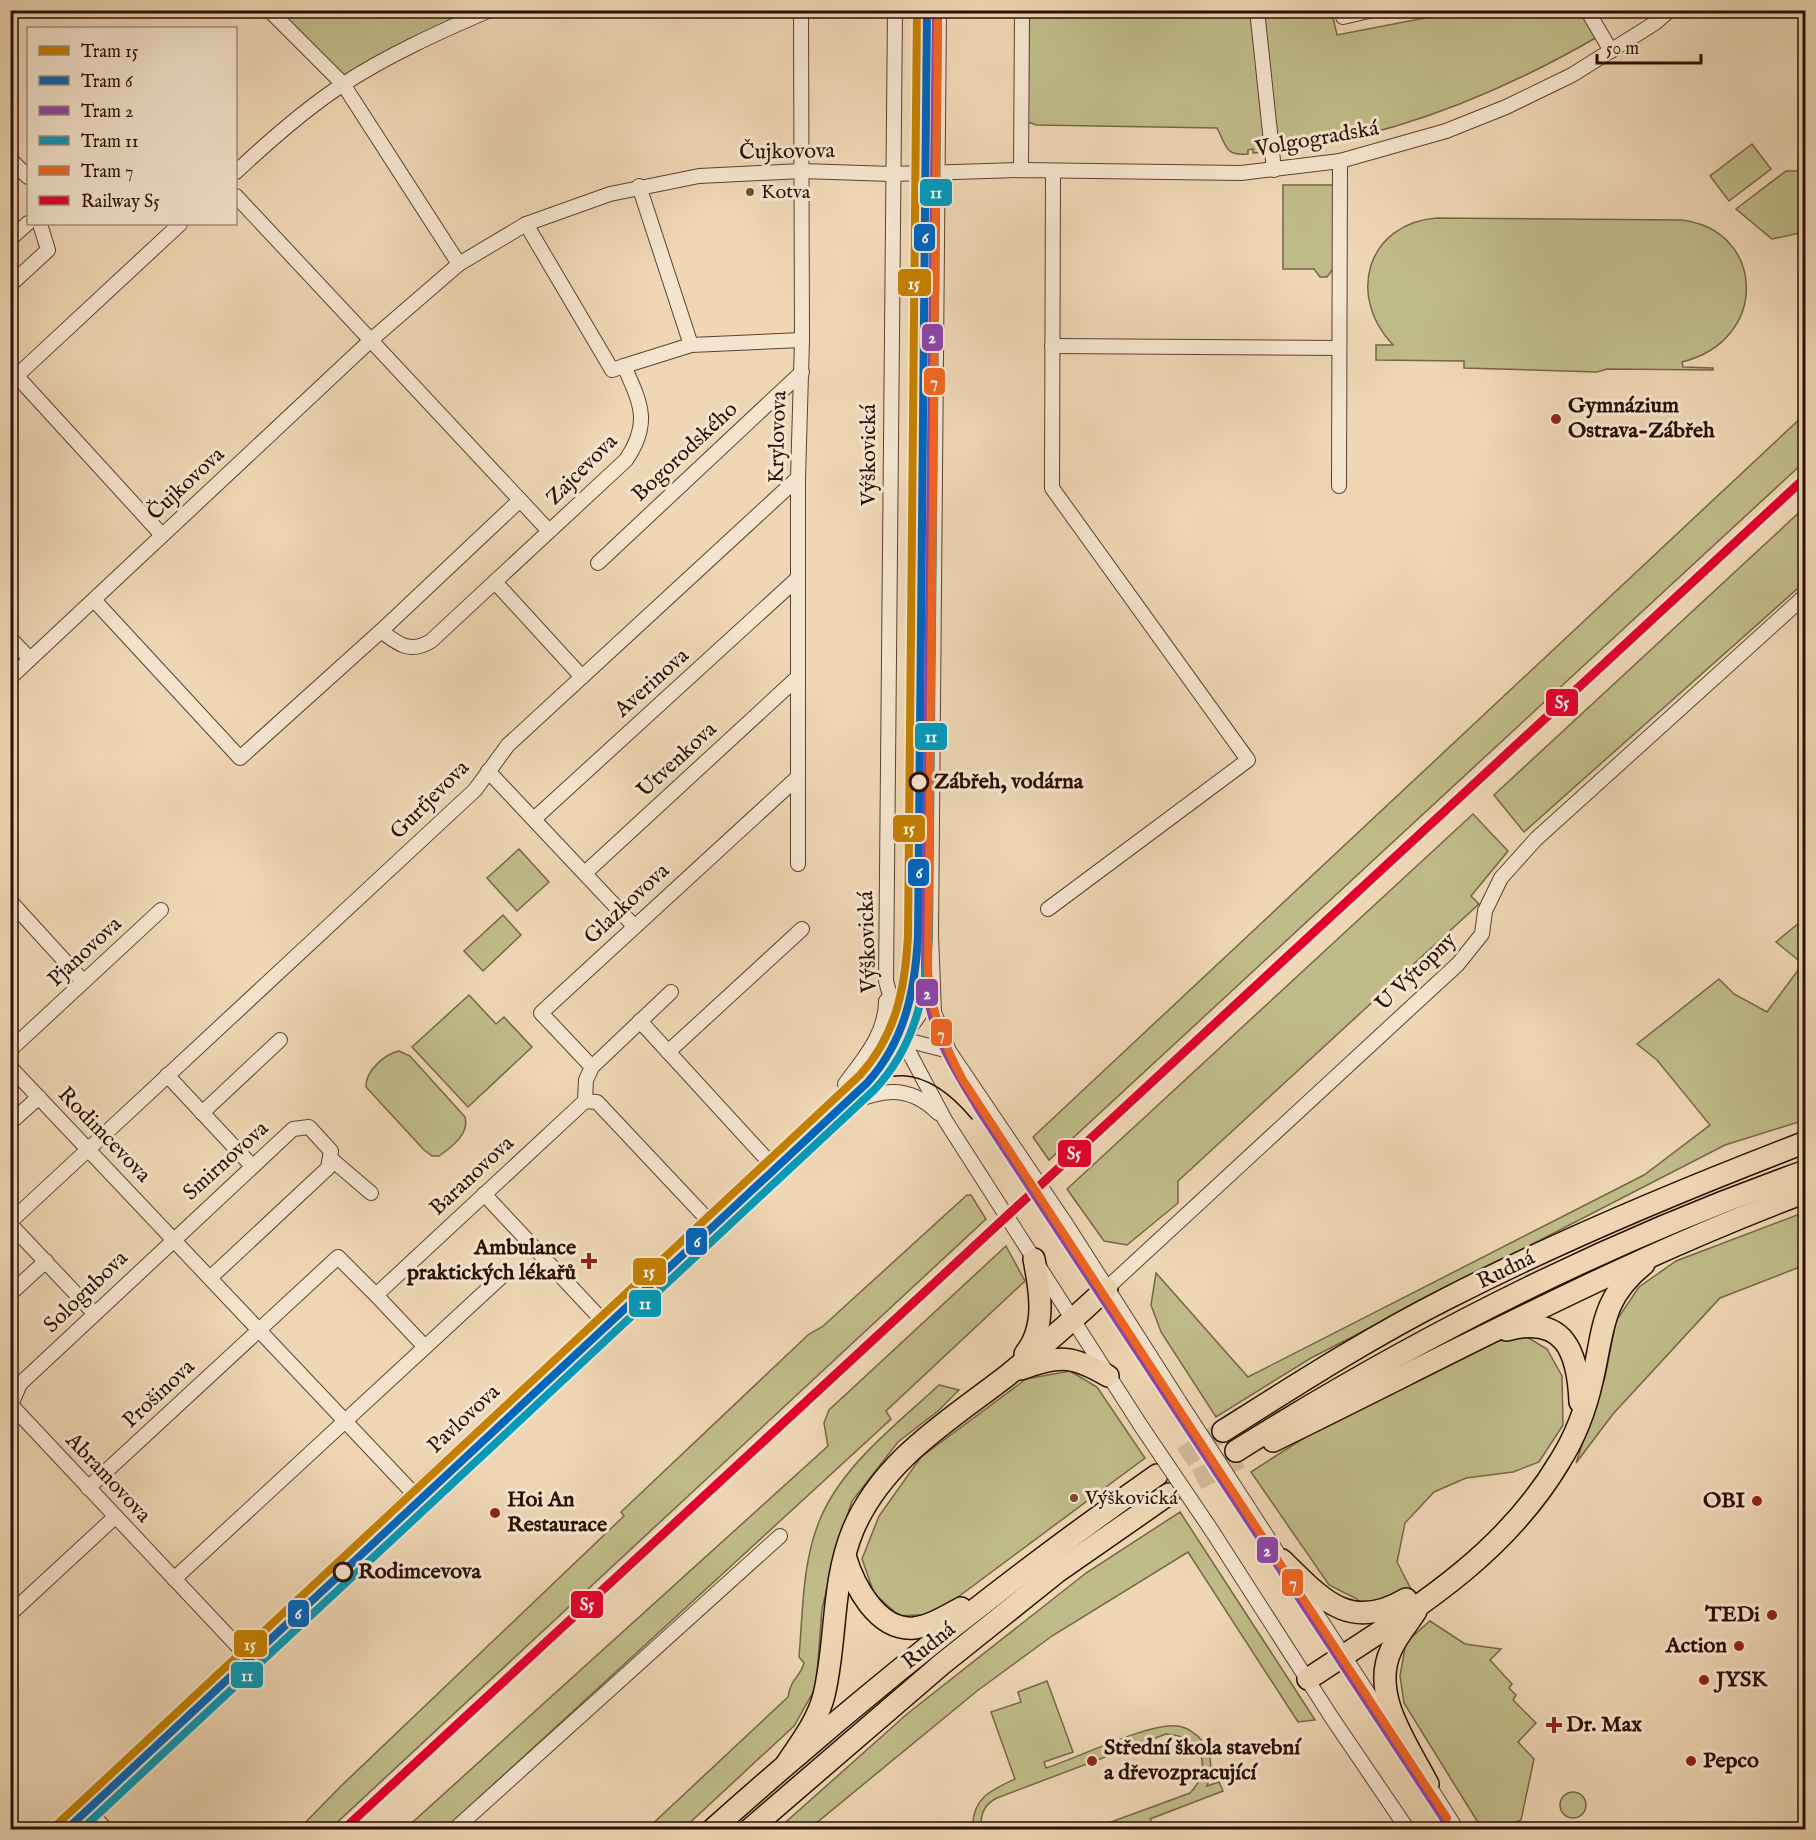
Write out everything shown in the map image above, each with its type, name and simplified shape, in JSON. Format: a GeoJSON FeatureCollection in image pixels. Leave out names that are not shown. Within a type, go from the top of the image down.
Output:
{"type":"FeatureCollection","features":[{"type":"Feature","properties":{"kind":"highway","name":"Rudná"},"geometry":{"type":"LineString","coordinates":[[1223,1431],[1326,1366],[1445,1299],[1571,1238],[1806,1142]]}},
{"type":"Feature","properties":{"kind":"highway","name":"Rudná"},"geometry":{"type":"LineString","coordinates":[[1474,1339],[1238,1454],[1342,1385],[1459,1321],[1583,1260],[1806,1171]]}},
{"type":"Feature","properties":{"kind":"highway"},"geometry":{"type":"LineString","coordinates":[[1474,1339],[1674,1243],[1806,1192]]}},
{"type":"Feature","properties":{"kind":"highway"},"geometry":{"type":"LineString","coordinates":[[1308,1679],[1497,1544],[1524,1514],[1567,1449],[1581,1415],[1592,1383],[1604,1317],[1611,1300],[1629,1276],[1674,1243]]}},
{"type":"Feature","properties":{"kind":"highway"},"geometry":{"type":"LineString","coordinates":[[1009,1374],[1029,1349],[1037,1331],[1041,1294],[1032,1257]]}},
{"type":"Feature","properties":{"kind":"highway"},"geometry":{"type":"LineString","coordinates":[[787,1763],[811,1725],[824,1696],[834,1602],[844,1556],[858,1519],[899,1463],[934,1429],[1009,1374],[1107,1288]]}},
{"type":"Feature","properties":{"kind":"highway"},"geometry":{"type":"LineString","coordinates":[[1474,1339],[1526,1325],[1541,1327],[1556,1333],[1568,1344],[1577,1366],[1581,1415]]}},
{"type":"Feature","properties":{"kind":"highway"},"geometry":{"type":"LineString","coordinates":[[1009,1374],[1042,1361],[1064,1358],[1091,1366],[1108,1376]]}},
{"type":"Feature","properties":{"kind":"highway","name":"Rudná"},"geometry":{"type":"LineString","coordinates":[[712,1830],[787,1763],[1044,1554],[1157,1475]]}},
{"type":"Feature","properties":{"kind":"highway","name":"Rudná"},"geometry":{"type":"LineString","coordinates":[[749,1830],[942,1664],[1057,1572],[1169,1494]]}},
{"type":"Feature","properties":{"kind":"highway"},"geometry":{"type":"LineString","coordinates":[[844,1556],[862,1596],[885,1618],[903,1627],[916,1628],[933,1622],[1002,1588]]}},
{"type":"Feature","properties":{"kind":"highway"},"geometry":{"type":"LineString","coordinates":[[1282,1560],[1326,1602],[1351,1612],[1366,1614],[1383,1612],[1417,1599]]}},
{"type":"Feature","properties":{"kind":"highway"},"geometry":{"type":"LineString","coordinates":[[1417,1599],[1391,1650],[1384,1682],[1392,1712],[1428,1784]]}},
{"type":"Feature","properties":{"kind":"street"},"geometry":{"type":"LineString","coordinates":[[269,10],[343,84],[459,264]]}},
{"type":"Feature","properties":{"kind":"street"},"geometry":{"type":"LineString","coordinates":[[237,171],[304,112],[343,84],[432,35],[490,10]]}},
{"type":"Feature","properties":{"kind":"street","name":"Krylovova"},"geometry":{"type":"LineString","coordinates":[[798,864],[798,478],[802,372],[801,10]]}},
{"type":"Feature","properties":{"kind":"street","name":"Výškovická"},"geometry":{"type":"LineString","coordinates":[[895,10],[886,981],[902,1039],[945,1120],[983,1183],[1408,1830]]}},
{"type":"Feature","properties":{"kind":"street"},"geometry":{"type":"LineString","coordinates":[[939,10],[932,997],[937,1022],[949,1050],[1068,1227],[1457,1830]]}},
{"type":"Feature","properties":{"kind":"street"},"geometry":{"type":"LineString","coordinates":[[1021,170],[1022,10]]}},
{"type":"Feature","properties":{"kind":"street"},"geometry":{"type":"LineString","coordinates":[[1257,10],[1274,171]]}},
{"type":"Feature","properties":{"kind":"street"},"geometry":{"type":"LineString","coordinates":[[1343,17],[1373,10]]}},
{"type":"Feature","properties":{"kind":"street"},"geometry":{"type":"LineString","coordinates":[[1587,10],[1611,51]]}},
{"type":"Feature","properties":{"kind":"street","name":"Volgogradská"},"geometry":{"type":"LineString","coordinates":[[937,174],[1021,170],[1274,171],[1340,161],[1446,131],[1506,108],[1572,75],[1670,10]]}},
{"type":"Feature","properties":{"kind":"street"},"geometry":{"type":"LineString","coordinates":[[10,159],[27,176]]}},
{"type":"Feature","properties":{"kind":"street"},"geometry":{"type":"LineString","coordinates":[[1339,486],[1340,161]]}},
{"type":"Feature","properties":{"kind":"street","name":"Čujkovova"},"geometry":{"type":"LineString","coordinates":[[10,678],[371,340],[459,264],[526,224],[573,205],[639,186],[699,176],[802,171],[937,174]]}},
{"type":"Feature","properties":{"kind":"street"},"geometry":{"type":"LineString","coordinates":[[1048,909],[1248,760],[1052,488],[1053,171]]}},
{"type":"Feature","properties":{"kind":"street"},"geometry":{"type":"LineString","coordinates":[[639,186],[692,345]]}},
{"type":"Feature","properties":{"kind":"street"},"geometry":{"type":"LineString","coordinates":[[237,197],[549,531]]}},
{"type":"Feature","properties":{"kind":"street"},"geometry":{"type":"LineString","coordinates":[[10,239],[27,224]]}},
{"type":"Feature","properties":{"kind":"street"},"geometry":{"type":"LineString","coordinates":[[526,224],[618,368],[692,345],[802,340]]}},
{"type":"Feature","properties":{"kind":"street"},"geometry":{"type":"LineString","coordinates":[[10,285],[48,250],[40,225]]}},
{"type":"Feature","properties":{"kind":"street"},"geometry":{"type":"LineString","coordinates":[[162,535],[12,376],[179,225]]}},
{"type":"Feature","properties":{"kind":"street"},"geometry":{"type":"LineString","coordinates":[[1052,346],[1338,348]]}},
{"type":"Feature","properties":{"kind":"street","name":"Zajcevova"},"geometry":{"type":"LineString","coordinates":[[381,631],[403,648],[420,648],[431,641],[626,460],[638,443],[643,422],[639,399],[618,368]]}},
{"type":"Feature","properties":{"kind":"street","name":"Bogorodského"},"geometry":{"type":"LineString","coordinates":[[598,563],[802,372]]}},
{"type":"Feature","properties":{"kind":"street","name":"Gurťjevova"},"geometry":{"type":"LineString","coordinates":[[10,1223],[475,790],[508,745],[798,478]]}},
{"type":"Feature","properties":{"kind":"street","name":"Zajcevova"},"geometry":{"type":"LineString","coordinates":[[94,600],[240,758],[381,631],[520,500]]}},
{"type":"Feature","properties":{"kind":"street","name":"Averinova"},"geometry":{"type":"LineString","coordinates":[[534,819],[798,578]]}},
{"type":"Feature","properties":{"kind":"street"},"geometry":{"type":"LineString","coordinates":[[495,582],[582,677]]}},
{"type":"Feature","properties":{"kind":"street","name":"U Výtopny"},"geometry":{"type":"LineString","coordinates":[[1107,1288],[1458,964],[1482,934],[1485,911],[1502,878],[1536,839],[1806,595]]}},
{"type":"Feature","properties":{"kind":"street"},"geometry":{"type":"LineString","coordinates":[[10,638],[30,659]]}},
{"type":"Feature","properties":{"kind":"street","name":"Utvenkova"},"geometry":{"type":"LineString","coordinates":[[585,873],[798,677]]}},
{"type":"Feature","properties":{"kind":"street"},"geometry":{"type":"LineString","coordinates":[[488,771],[634,926]]}},
{"type":"Feature","properties":{"kind":"street","name":"Glazkovova"},"geometry":{"type":"LineString","coordinates":[[592,1067],[541,1013],[798,777]]}},
{"type":"Feature","properties":{"kind":"street"},"geometry":{"type":"LineString","coordinates":[[10,901],[83,981]]}},
{"type":"Feature","properties":{"kind":"street","name":"Pjanovova"},"geometry":{"type":"LineString","coordinates":[[10,1050],[161,910]]}},
{"type":"Feature","properties":{"kind":"street"},"geometry":{"type":"LineString","coordinates":[[668,1052],[801,929]]}},
{"type":"Feature","properties":{"kind":"street"},"geometry":{"type":"LineString","coordinates":[[824,1113],[880,1032],[886,1010],[886,981]]}},
{"type":"Feature","properties":{"kind":"street"},"geometry":{"type":"LineString","coordinates":[[671,992],[592,1067],[586,1080],[585,1101],[597,1101],[709,1221]]}},
{"type":"Feature","properties":{"kind":"street","name":"Pavlovova"},"geometry":{"type":"LineString","coordinates":[[56,1830],[414,1494],[771,1164],[902,1039],[932,997]]}},
{"type":"Feature","properties":{"kind":"street"},"geometry":{"type":"LineString","coordinates":[[640,1021],[771,1164]]}},
{"type":"Feature","properties":{"kind":"street"},"geometry":{"type":"LineString","coordinates":[[902,1039],[949,1050]]}},
{"type":"Feature","properties":{"kind":"street"},"geometry":{"type":"LineString","coordinates":[[202,1113],[280,1040]]}},
{"type":"Feature","properties":{"kind":"street","name":"Rodimcevova"},"geometry":{"type":"LineString","coordinates":[[10,1067],[414,1494]]}},
{"type":"Feature","properties":{"kind":"street"},"geometry":{"type":"LineString","coordinates":[[167,1075],[252,1166]]}},
{"type":"Feature","properties":{"kind":"street"},"geometry":{"type":"LineString","coordinates":[[824,1113],[871,1094],[888,1090],[906,1093],[929,1104],[945,1120]]}},
{"type":"Feature","properties":{"kind":"street"},"geometry":{"type":"LineString","coordinates":[[10,1123],[39,1097]]}},
{"type":"Feature","properties":{"kind":"street","name":"Baranovova"},"geometry":{"type":"LineString","coordinates":[[376,1294],[585,1101]]}},
{"type":"Feature","properties":{"kind":"street","name":"Smirnovova"},"geometry":{"type":"LineString","coordinates":[[173,1238],[292,1129],[309,1127],[331,1151],[330,1158],[371,1193]]}},
{"type":"Feature","properties":{"kind":"street"},"geometry":{"type":"LineString","coordinates":[[210,1278],[328,1168],[330,1158]]}},
{"type":"Feature","properties":{"kind":"street"},"geometry":{"type":"LineString","coordinates":[[484,1194],[602,1320]]}},
{"type":"Feature","properties":{"kind":"street"},"geometry":{"type":"LineString","coordinates":[[10,1223],[94,1313]]}},
{"type":"Feature","properties":{"kind":"street","name":"Sologubova"},"geometry":{"type":"LineString","coordinates":[[11,1406],[20,1384],[173,1238]]}},
{"type":"Feature","properties":{"kind":"street"},"geometry":{"type":"LineString","coordinates":[[258,1331],[338,1257],[425,1347]]}},
{"type":"Feature","properties":{"kind":"street"},"geometry":{"type":"LineString","coordinates":[[10,1294],[46,1261]]}},
{"type":"Feature","properties":{"kind":"street"},"geometry":{"type":"LineString","coordinates":[[174,1579],[501,1277]]}},
{"type":"Feature","properties":{"kind":"street","name":"Prošinova"},"geometry":{"type":"LineString","coordinates":[[88,1488],[258,1331]]}},
{"type":"Feature","properties":{"kind":"street","name":"Abramovova"},"geometry":{"type":"LineString","coordinates":[[11,1406],[245,1654]]}},
{"type":"Feature","properties":{"kind":"street"},"geometry":{"type":"LineString","coordinates":[[10,1614],[115,1517]]}},
{"type":"Feature","properties":{"kind":"street"},"geometry":{"type":"LineString","coordinates":[[454,1830],[780,1536]]}},
{"type":"Feature","properties":{"kind":"street"},"geometry":{"type":"LineString","coordinates":[[84,1804],[106,1830]]}},
{"type":"Feature","properties":{"kind":"shaded area"},"geometry":{"type":"Polygon","coordinates":[[[1586,10],[1599,36],[1475,98],[1389,128],[1344,140],[1253,153],[1253,149],[1248,150],[1248,154],[1240,154],[1228,149],[1217,128],[1036,125],[1028,122],[1029,11],[1345,11],[1332,13],[1337,35],[1461,11],[1586,10]]]}},
{"type":"Feature","properties":{"kind":"shaded area"},"geometry":{"type":"Polygon","coordinates":[[[269,11],[490,11],[343,84],[269,11]]]}},
{"type":"Feature","properties":{"kind":"shaded area"},"geometry":{"type":"Polygon","coordinates":[[[1752,144],[1771,169],[1729,201],[1710,176],[1752,144]]]}},
{"type":"Feature","properties":{"kind":"shaded area"},"geometry":{"type":"Polygon","coordinates":[[[1786,171],[1805,171],[1805,232],[1772,239],[1736,209],[1786,171]]]}},
{"type":"Feature","properties":{"kind":"shaded area"},"geometry":{"type":"Polygon","coordinates":[[[1283,185],[1334,185],[1333,269],[1327,277],[1320,277],[1314,269],[1283,269],[1283,185]]]}},
{"type":"Feature","properties":{"kind":"shaded area"},"geometry":{"type":"Polygon","coordinates":[[[1437,218],[1681,220],[1709,228],[1729,243],[1742,263],[1746,286],[1743,310],[1731,332],[1711,350],[1682,362],[1683,367],[1713,368],[1713,370],[1607,369],[1597,372],[1464,368],[1464,361],[1376,360],[1376,345],[1393,345],[1379,326],[1370,305],[1368,285],[1371,265],[1380,247],[1394,233],[1413,223],[1437,218]]]}},
{"type":"Feature","properties":{"kind":"shaded area"},"geometry":{"type":"Polygon","coordinates":[[[1805,414],[1805,461],[1049,1160],[1033,1137],[1805,414]]]}},
{"type":"Feature","properties":{"kind":"shaded area"},"geometry":{"type":"Polygon","coordinates":[[[1805,507],[1805,582],[1524,832],[1494,795],[1805,507]]]}},
{"type":"Feature","properties":{"kind":"shaded area"},"geometry":{"type":"Polygon","coordinates":[[[1473,814],[1508,851],[1471,896],[1479,904],[1178,1181],[1178,1203],[1127,1245],[1104,1241],[1067,1189],[1473,814]]]}},
{"type":"Feature","properties":{"kind":"shaded area"},"geometry":{"type":"Polygon","coordinates":[[[519,849],[549,882],[517,911],[487,878],[519,849]]]}},
{"type":"Feature","properties":{"kind":"shaded area"},"geometry":{"type":"Polygon","coordinates":[[[503,915],[521,935],[483,971],[464,951],[503,915]]]}},
{"type":"Feature","properties":{"kind":"shaded area"},"geometry":{"type":"Polygon","coordinates":[[[1805,918],[1805,962],[1803,964],[1776,942],[1805,918]]]}},
{"type":"Feature","properties":{"kind":"shaded area"},"geometry":{"type":"Polygon","coordinates":[[[1799,969],[1805,977],[1805,1120],[1725,1145],[1311,1358],[1216,1417],[1161,1332],[1151,1305],[1156,1273],[1248,1377],[1644,1175],[1710,1125],[1657,1060],[1637,1044],[1719,979],[1734,994],[1767,1012],[1799,969]]]}},
{"type":"Feature","properties":{"kind":"shaded area"},"geometry":{"type":"Polygon","coordinates":[[[469,995],[496,1024],[504,1017],[532,1047],[468,1107],[412,1047],[469,995]]]}},
{"type":"Feature","properties":{"kind":"shaded area"},"geometry":{"type":"Polygon","coordinates":[[[399,1051],[410,1056],[465,1117],[465,1129],[462,1134],[439,1156],[432,1156],[424,1150],[366,1087],[372,1069],[388,1056],[399,1051]]]}},
{"type":"Feature","properties":{"kind":"shaded area"},"geometry":{"type":"Polygon","coordinates":[[[967,1195],[971,1195],[986,1219],[330,1829],[299,1829],[340,1787],[624,1516],[621,1512],[809,1334],[822,1327],[967,1195]]]}},
{"type":"Feature","properties":{"kind":"shaded area"},"geometry":{"type":"Polygon","coordinates":[[[1805,1212],[1805,1265],[1720,1298],[1613,1414],[1576,1463],[1605,1377],[1616,1321],[1639,1287],[1676,1261],[1805,1212]]]}},
{"type":"Feature","properties":{"kind":"shaded area"},"geometry":{"type":"Polygon","coordinates":[[[1006,1246],[1025,1281],[886,1411],[891,1419],[445,1829],[404,1830],[828,1446],[824,1423],[829,1410],[1006,1246]]]}},
{"type":"Feature","properties":{"kind":"shaded area"},"geometry":{"type":"Polygon","coordinates":[[[1527,1337],[1547,1349],[1562,1376],[1563,1425],[1539,1462],[1513,1472],[1466,1478],[1434,1492],[1405,1523],[1397,1562],[1412,1591],[1363,1608],[1357,1599],[1329,1585],[1251,1472],[1310,1434],[1490,1342],[1527,1337]]]}},
{"type":"Feature","properties":{"kind":"shaded area"},"geometry":{"type":"Polygon","coordinates":[[[1070,1371],[1097,1387],[1145,1458],[935,1614],[899,1616],[874,1593],[862,1559],[879,1516],[921,1457],[1026,1379],[1070,1371]]]}},
{"type":"Feature","properties":{"kind":"shaded area"},"geometry":{"type":"Polygon","coordinates":[[[939,1385],[959,1390],[938,1411],[898,1442],[852,1501],[838,1542],[822,1609],[816,1687],[794,1726],[683,1829],[646,1830],[788,1697],[791,1685],[804,1663],[799,1657],[804,1586],[810,1551],[821,1517],[831,1498],[857,1462],[939,1385]]]}},
{"type":"Feature","properties":{"kind":"shaded area"},"geometry":{"type":"Polygon","coordinates":[[[1180,1512],[1315,1720],[1298,1722],[1188,1552],[1052,1636],[977,1691],[809,1829],[778,1829],[907,1714],[1086,1573],[1180,1512]]]}},
{"type":"Feature","properties":{"kind":"shaded area"},"geometry":{"type":"Polygon","coordinates":[[[1430,1621],[1465,1644],[1501,1649],[1490,1660],[1512,1684],[1509,1688],[1516,1695],[1513,1700],[1536,1723],[1518,1742],[1534,1759],[1521,1820],[1505,1826],[1493,1827],[1477,1821],[1404,1703],[1400,1676],[1406,1642],[1430,1621]]]}},
{"type":"Feature","properties":{"kind":"shaded area"},"geometry":{"type":"Polygon","coordinates":[[[1047,1681],[1073,1752],[1044,1762],[1046,1768],[1131,1735],[1165,1726],[1177,1726],[1192,1731],[1203,1742],[1209,1752],[1211,1764],[1207,1786],[1219,1782],[1223,1791],[1150,1819],[1156,1829],[1092,1829],[1190,1793],[1201,1774],[1200,1755],[1196,1747],[1188,1741],[1166,1734],[997,1798],[989,1803],[984,1811],[981,1829],[973,1829],[975,1810],[984,1797],[1015,1779],[991,1712],[1021,1702],[1018,1692],[1047,1681]]]}},
{"type":"Feature","properties":{"kind":"shaded area"},"geometry":{"type":"Polygon","coordinates":[[[1573,1792],[1582,1796],[1586,1805],[1582,1814],[1573,1818],[1564,1814],[1560,1805],[1564,1796],[1573,1792]]]}},
{"type":"Feature","properties":{"kind":"tunnel"},"geometry":{"type":"LineString","coordinates":[[1157,1475],[1223,1431]]}},
{"type":"Feature","properties":{"kind":"tunnel"},"geometry":{"type":"LineString","coordinates":[[1169,1494],[1240,1458]]}},
{"type":"Feature","properties":{"kind":"tram line","name":"15"},"geometry":{"type":"LineString","coordinates":[[51,1830],[860,1075],[882,1044],[901,993],[908,936],[917,10]]}},
{"type":"Feature","properties":{"kind":"tram line","name":"6"},"geometry":{"type":"LineString","coordinates":[[66,1830],[867,1083],[891,1050],[911,996],[918,936],[927,10]]}},
{"type":"Feature","properties":{"kind":"tram line","name":"2"},"geometry":{"type":"LineString","coordinates":[[936,10],[925,968],[926,988],[935,1026],[951,1062],[981,1113],[1447,1824]]}},
{"type":"Feature","properties":{"kind":"tram line","name":"11"},"geometry":{"type":"LineString","coordinates":[[81,1830],[874,1090],[888,1073],[909,1038],[921,999],[929,936],[938,10]]}},
{"type":"Feature","properties":{"kind":"tram line","name":"7"},"geometry":{"type":"LineString","coordinates":[[938,10],[928,971],[935,1014],[944,1041],[963,1080],[1447,1818]]}},
{"type":"Feature","properties":{"kind":"tram line"},"geometry":{"type":"LineString","coordinates":[[827,1106],[867,1083],[886,1077],[903,1076],[920,1079],[938,1087],[955,1100],[972,1119]]}},
{"type":"Feature","properties":{"kind":"rail line","name":"S5"},"geometry":{"type":"LineString","coordinates":[[343,1830],[1806,477]]}},
{"type":"Feature","properties":{"kind":"place","name":"Kotva"},"geometry":{"type":"Point","coordinates":[750,192]}},
{"type":"Feature","properties":{"kind":"place","name":"Gymnázium Ostrava-Zábřeh"},"geometry":{"type":"Point","coordinates":[1556,419]}},
{"type":"Feature","properties":{"kind":"place","name":"Zábřeh, vodárna"},"geometry":{"type":"Point","coordinates":[919,782]}},
{"type":"Feature","properties":{"kind":"place","name":"Ambulance praktických lékařů"},"geometry":{"type":"Point","coordinates":[589,1261]}},
{"type":"Feature","properties":{"kind":"place","name":"Výškovická"},"geometry":{"type":"Point","coordinates":[1074,1498]}},
{"type":"Feature","properties":{"kind":"place","name":"OBI"},"geometry":{"type":"Point","coordinates":[1757,1501]}},
{"type":"Feature","properties":{"kind":"place","name":"Hoi An Restaurace"},"geometry":{"type":"Point","coordinates":[495,1513]}},
{"type":"Feature","properties":{"kind":"place","name":"Rodimcevova"},"geometry":{"type":"Point","coordinates":[343,1572]}},
{"type":"Feature","properties":{"kind":"place","name":"TEDi"},"geometry":{"type":"Point","coordinates":[1772,1615]}},
{"type":"Feature","properties":{"kind":"place","name":"Action"},"geometry":{"type":"Point","coordinates":[1739,1646]}},
{"type":"Feature","properties":{"kind":"place","name":"JYSK"},"geometry":{"type":"Point","coordinates":[1704,1680]}},
{"type":"Feature","properties":{"kind":"place","name":"Dr. Max"},"geometry":{"type":"Point","coordinates":[1554,1725]}},
{"type":"Feature","properties":{"kind":"place","name":"Střední škola stavební a dřevozpracující"},"geometry":{"type":"Point","coordinates":[1092,1761]}},
{"type":"Feature","properties":{"kind":"place","name":"Pepco"},"geometry":{"type":"Point","coordinates":[1691,1761]}}]}
